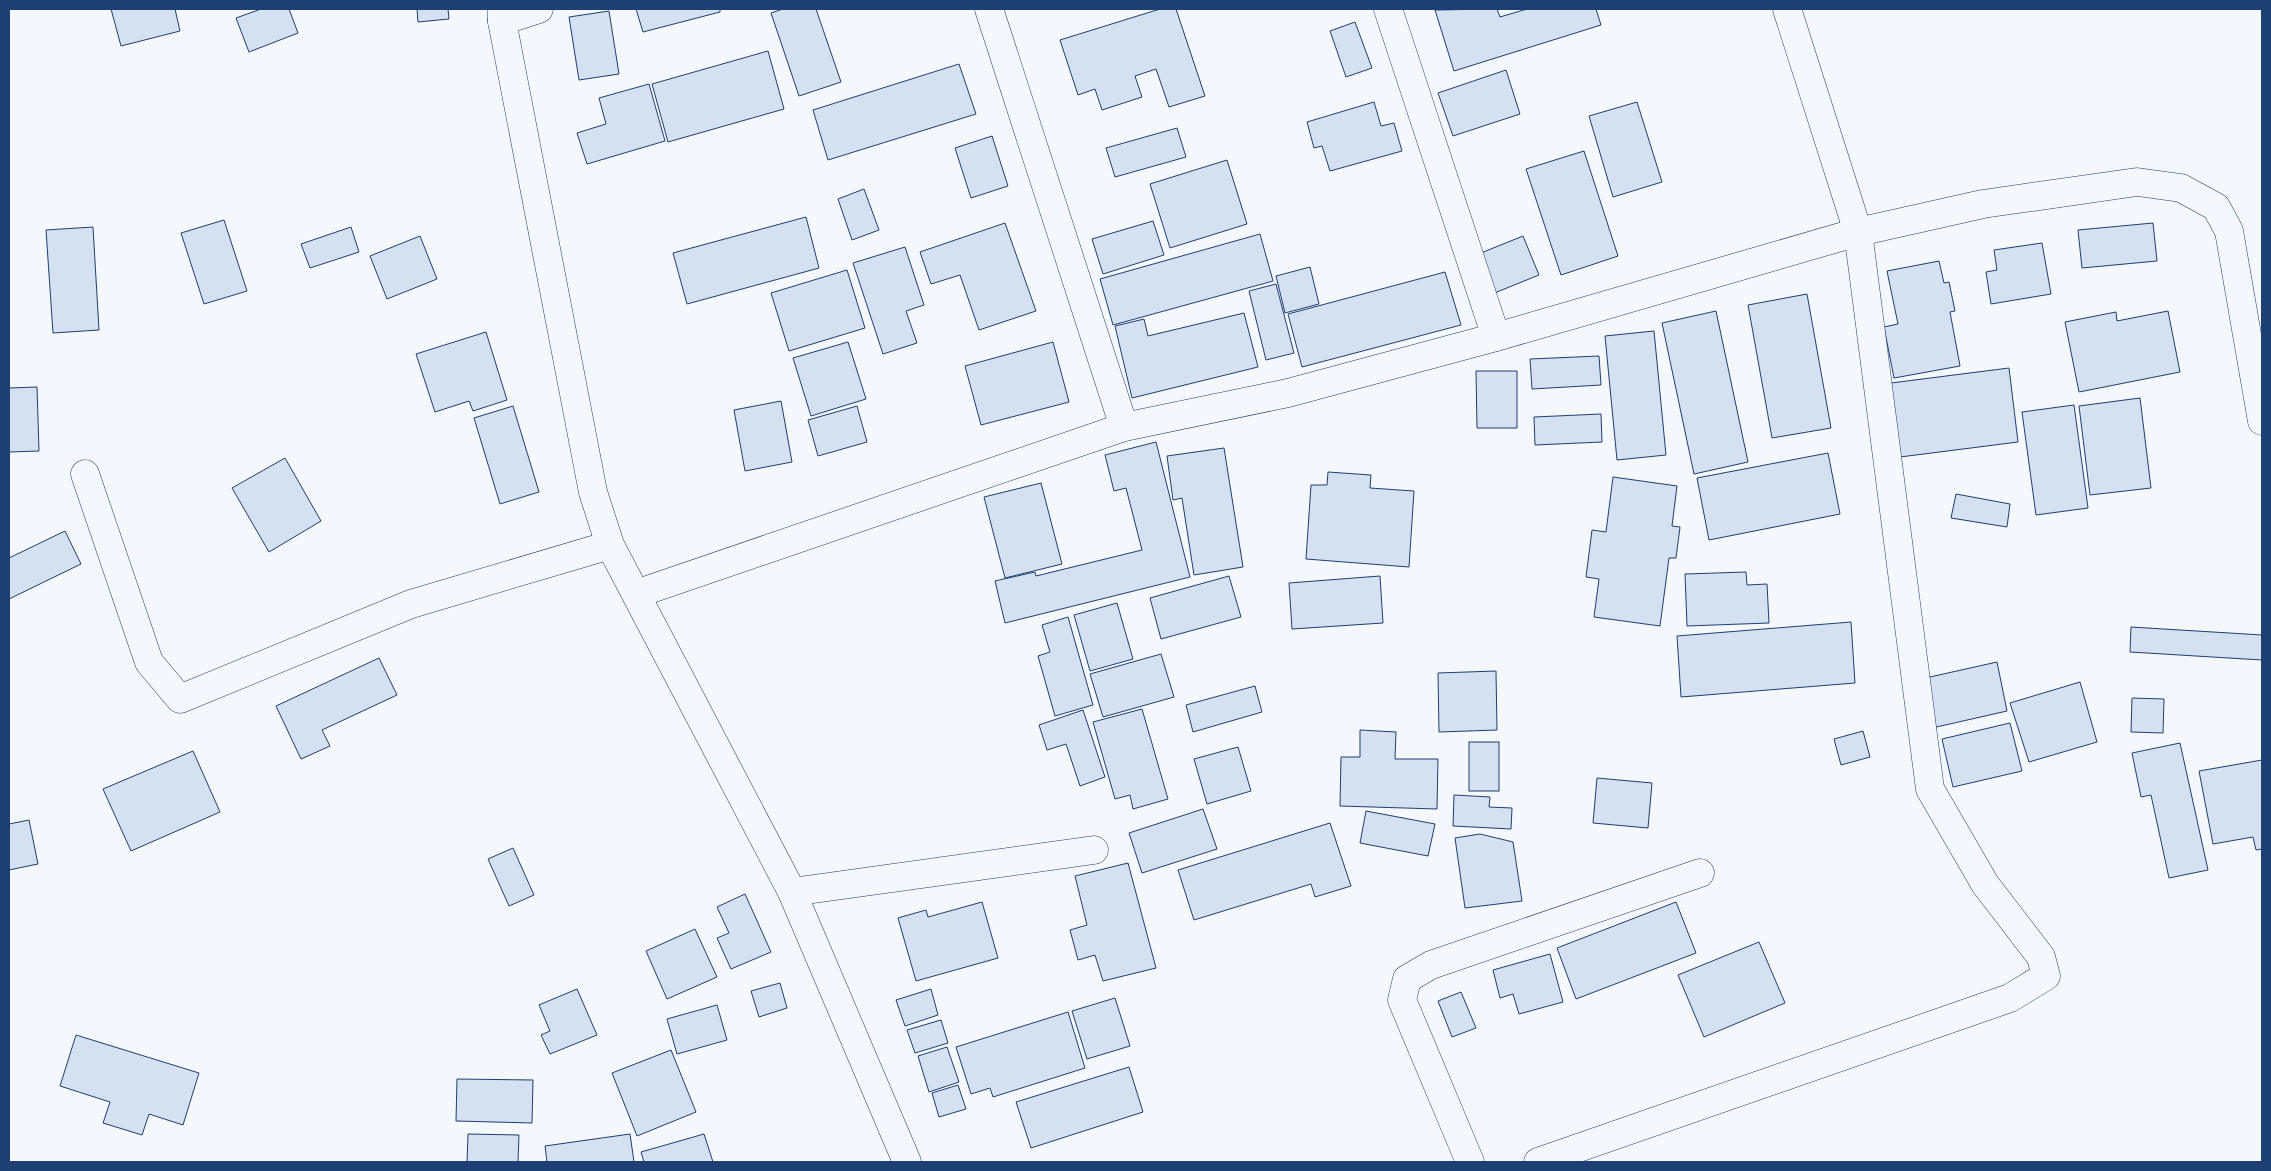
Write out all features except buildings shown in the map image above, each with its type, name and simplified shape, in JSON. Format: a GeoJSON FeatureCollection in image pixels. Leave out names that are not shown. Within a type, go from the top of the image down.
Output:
{"type":"FeatureCollection","features":[{"type":"Feature","properties":{"kind":"street"},"geometry":{"type":"LineString","coordinates":[[539,9],[502,15],[593,492],[610,545],[792,892],[907,1162]]}},
{"type":"Feature","properties":{"kind":"street"},"geometry":{"type":"LineString","coordinates":[[989,9],[1124,427]]}},
{"type":"Feature","properties":{"kind":"street"},"geometry":{"type":"LineString","coordinates":[[1388,9],[1496,337]]}},
{"type":"Feature","properties":{"kind":"street"},"geometry":{"type":"LineString","coordinates":[[1538,1162],[2010,998],[2046,976],[2041,957],[1985,884],[1930,790],[1858,232],[1787,9]]}},
{"type":"Feature","properties":{"kind":"street"},"geometry":{"type":"LineString","coordinates":[[636,594],[1124,427],[1288,394],[1496,337],[1858,232],[1983,204],[2137,182],[2181,188],[2216,207],[2229,231],[2262,421]]}},
{"type":"Feature","properties":{"kind":"street"},"geometry":{"type":"LineString","coordinates":[[85,474],[149,662],[180,699],[411,604],[610,545]]}},
{"type":"Feature","properties":{"kind":"street"},"geometry":{"type":"LineString","coordinates":[[792,892],[1094,850]]}},
{"type":"Feature","properties":{"kind":"street"},"geometry":{"type":"LineString","coordinates":[[1470,1162],[1402,1000],[1407,979],[1431,964],[1700,873]]}}]}
